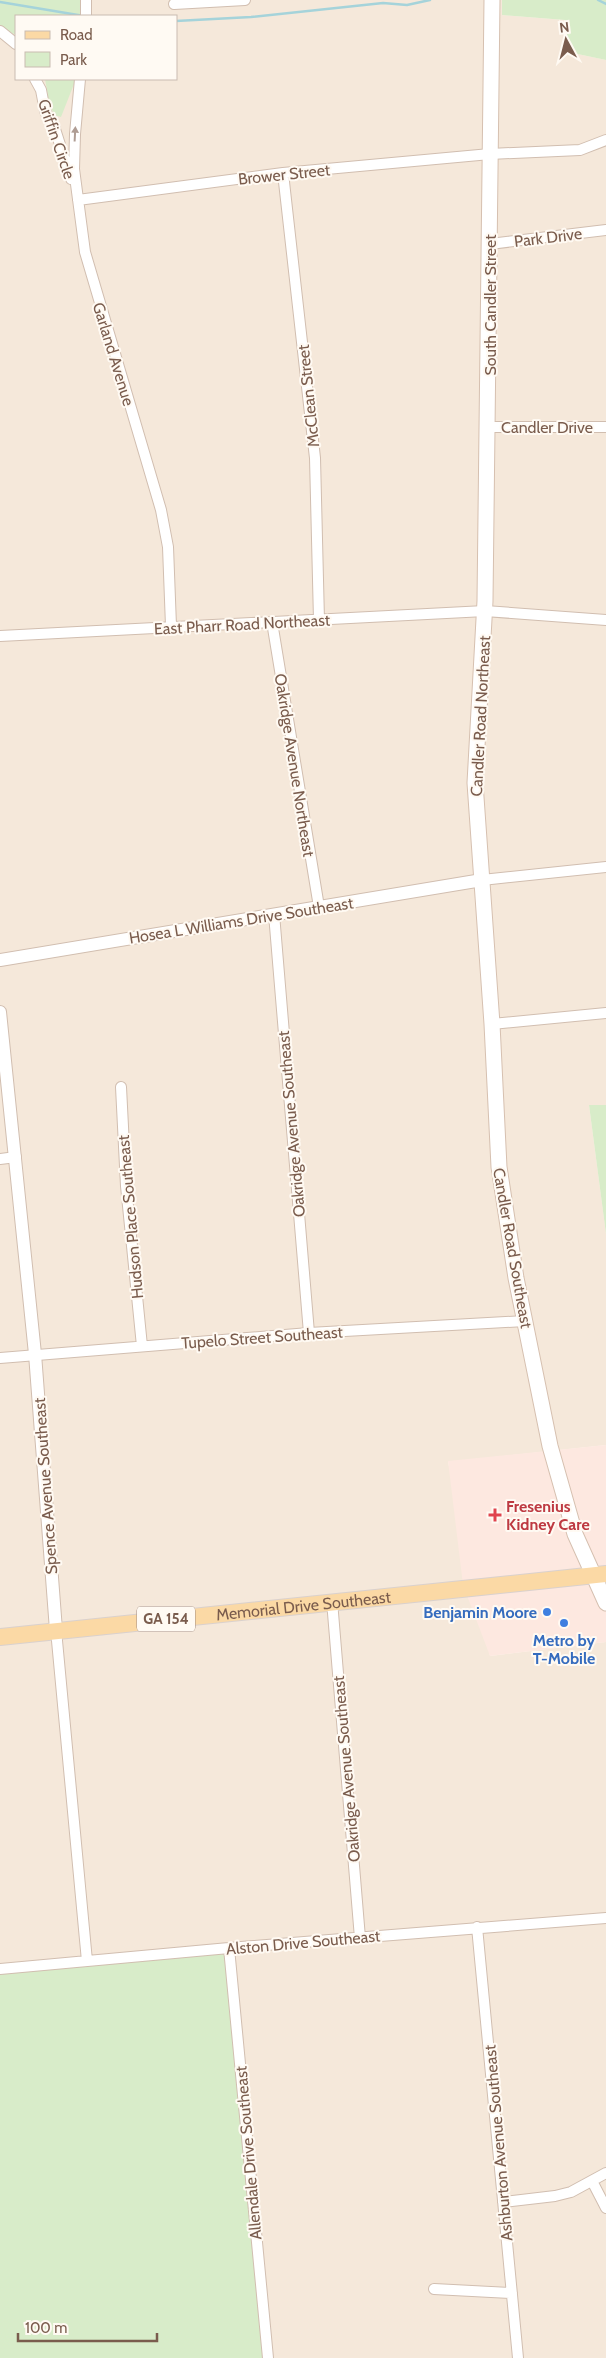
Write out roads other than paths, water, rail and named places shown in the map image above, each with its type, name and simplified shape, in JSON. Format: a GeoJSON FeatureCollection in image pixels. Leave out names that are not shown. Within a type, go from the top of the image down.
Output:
{"type":"FeatureCollection","features":[{"type":"Feature","properties":{"kind":"main road","name":"South Candler Street"},"geometry":{"type":"LineString","coordinates":[[485,611],[489,427],[492,0]]}},
{"type":"Feature","properties":{"kind":"main road","name":"Candler Road Northeast"},"geometry":{"type":"LineString","coordinates":[[482,880],[475,783],[485,611]]}},
{"type":"Feature","properties":{"kind":"main road","name":"Candler Road Southeast"},"geometry":{"type":"LineString","coordinates":[[482,880],[499,1167],[514,1269],[550,1446],[575,1534],[599,1575],[606,1603]]}},
{"type":"Feature","properties":{"kind":"main road","name":"Memorial Drive Southeast"},"geometry":{"type":"LineString","coordinates":[[0,1637],[332,1601],[599,1575]]}},
{"type":"Feature","properties":{"kind":"street"},"geometry":{"type":"LineString","coordinates":[[86,0],[86,15]]}},
{"type":"Feature","properties":{"kind":"street"},"geometry":{"type":"LineString","coordinates":[[174,4],[245,0]]}},
{"type":"Feature","properties":{"kind":"street"},"geometry":{"type":"LineString","coordinates":[[0,31],[15,43]]}},
{"type":"Feature","properties":{"kind":"street","name":"Griffin Circle"},"geometry":{"type":"LineString","coordinates":[[35,80],[78,200]]}},
{"type":"Feature","properties":{"kind":"street","name":"Garland Avenue"},"geometry":{"type":"LineString","coordinates":[[80,80],[74,134],[74,169],[85,252],[95,293],[161,510],[168,547],[171,626]]}},
{"type":"Feature","properties":{"kind":"street","name":"Brower Street"},"geometry":{"type":"LineString","coordinates":[[78,200],[283,173],[490,154],[580,150],[606,140]]}},
{"type":"Feature","properties":{"kind":"street","name":"McClean Street"},"geometry":{"type":"LineString","coordinates":[[283,173],[315,458],[319,620]]}},
{"type":"Feature","properties":{"kind":"street","name":"Park Drive"},"geometry":{"type":"LineString","coordinates":[[490,244],[606,230]]}},
{"type":"Feature","properties":{"kind":"street","name":"Candler Drive"},"geometry":{"type":"LineString","coordinates":[[489,427],[606,427]]}},
{"type":"Feature","properties":{"kind":"street","name":"East Pharr Road Northeast"},"geometry":{"type":"LineString","coordinates":[[0,636],[485,611],[606,620]]}},
{"type":"Feature","properties":{"kind":"street","name":"Oakridge Avenue Northeast"},"geometry":{"type":"LineString","coordinates":[[272,622],[319,907]]}},
{"type":"Feature","properties":{"kind":"street"},"geometry":{"type":"LineString","coordinates":[[482,880],[606,867]]}},
{"type":"Feature","properties":{"kind":"street","name":"Hosea L Williams Drive Southeast"},"geometry":{"type":"LineString","coordinates":[[0,960],[482,880]]}},
{"type":"Feature","properties":{"kind":"street","name":"Oakridge Avenue Southeast"},"geometry":{"type":"LineString","coordinates":[[274,914],[309,1333]]}},
{"type":"Feature","properties":{"kind":"street","name":"Spence Avenue Southeast"},"geometry":{"type":"LineString","coordinates":[[0,1012],[35,1354],[56,1630],[87,1961]]}},
{"type":"Feature","properties":{"kind":"street"},"geometry":{"type":"LineString","coordinates":[[492,1024],[606,1013]]}},
{"type":"Feature","properties":{"kind":"street","name":"Hudson Place Southeast"},"geometry":{"type":"LineString","coordinates":[[121,1087],[126,1186],[142,1346]]}},
{"type":"Feature","properties":{"kind":"street"},"geometry":{"type":"LineString","coordinates":[[0,1159],[16,1157]]}},
{"type":"Feature","properties":{"kind":"street","name":"Tupelo Street Southeast"},"geometry":{"type":"LineString","coordinates":[[0,1358],[309,1333],[525,1321]]}},
{"type":"Feature","properties":{"kind":"street","name":"Oakridge Avenue Southeast"},"geometry":{"type":"LineString","coordinates":[[332,1601],[360,1938]]}},
{"type":"Feature","properties":{"kind":"street","name":"Alston Drive Southeast"},"geometry":{"type":"LineString","coordinates":[[0,1969],[229,1948],[606,1918]]}},
{"type":"Feature","properties":{"kind":"street","name":"Ashburton Avenue Southeast"},"geometry":{"type":"LineString","coordinates":[[477,1928],[518,2358]]}},
{"type":"Feature","properties":{"kind":"street","name":"Allendale Drive Southeast"},"geometry":{"type":"LineString","coordinates":[[229,1948],[268,2358]]}},
{"type":"Feature","properties":{"kind":"street"},"geometry":{"type":"LineString","coordinates":[[503,2202],[555,2196],[571,2192],[606,2173]]}},
{"type":"Feature","properties":{"kind":"street"},"geometry":{"type":"LineString","coordinates":[[592,2181],[606,2208]]}},
{"type":"Feature","properties":{"kind":"street"},"geometry":{"type":"LineString","coordinates":[[434,2290],[512,2293]]}},
{"type":"Feature","properties":{"kind":"waterway"},"geometry":{"type":"LineString","coordinates":[[178,21],[251,17],[383,3],[407,5],[430,0]]}},
{"type":"Feature","properties":{"kind":"waterway"},"geometry":{"type":"LineString","coordinates":[[598,0],[606,4]]}},
{"type":"Feature","properties":{"kind":"waterway"},"geometry":{"type":"LineString","coordinates":[[0,2],[78,15]]}},
{"type":"Feature","properties":{"kind":"place","name":"Fresenius Kidney Care"},"geometry":{"type":"Point","coordinates":[495,1515]}},
{"type":"Feature","properties":{"kind":"place","name":"Benjamin Moore"},"geometry":{"type":"Point","coordinates":[547,1612]}},
{"type":"Feature","properties":{"kind":"place","name":"Metro by T-Mobile"},"geometry":{"type":"Point","coordinates":[564,1623]}}]}
